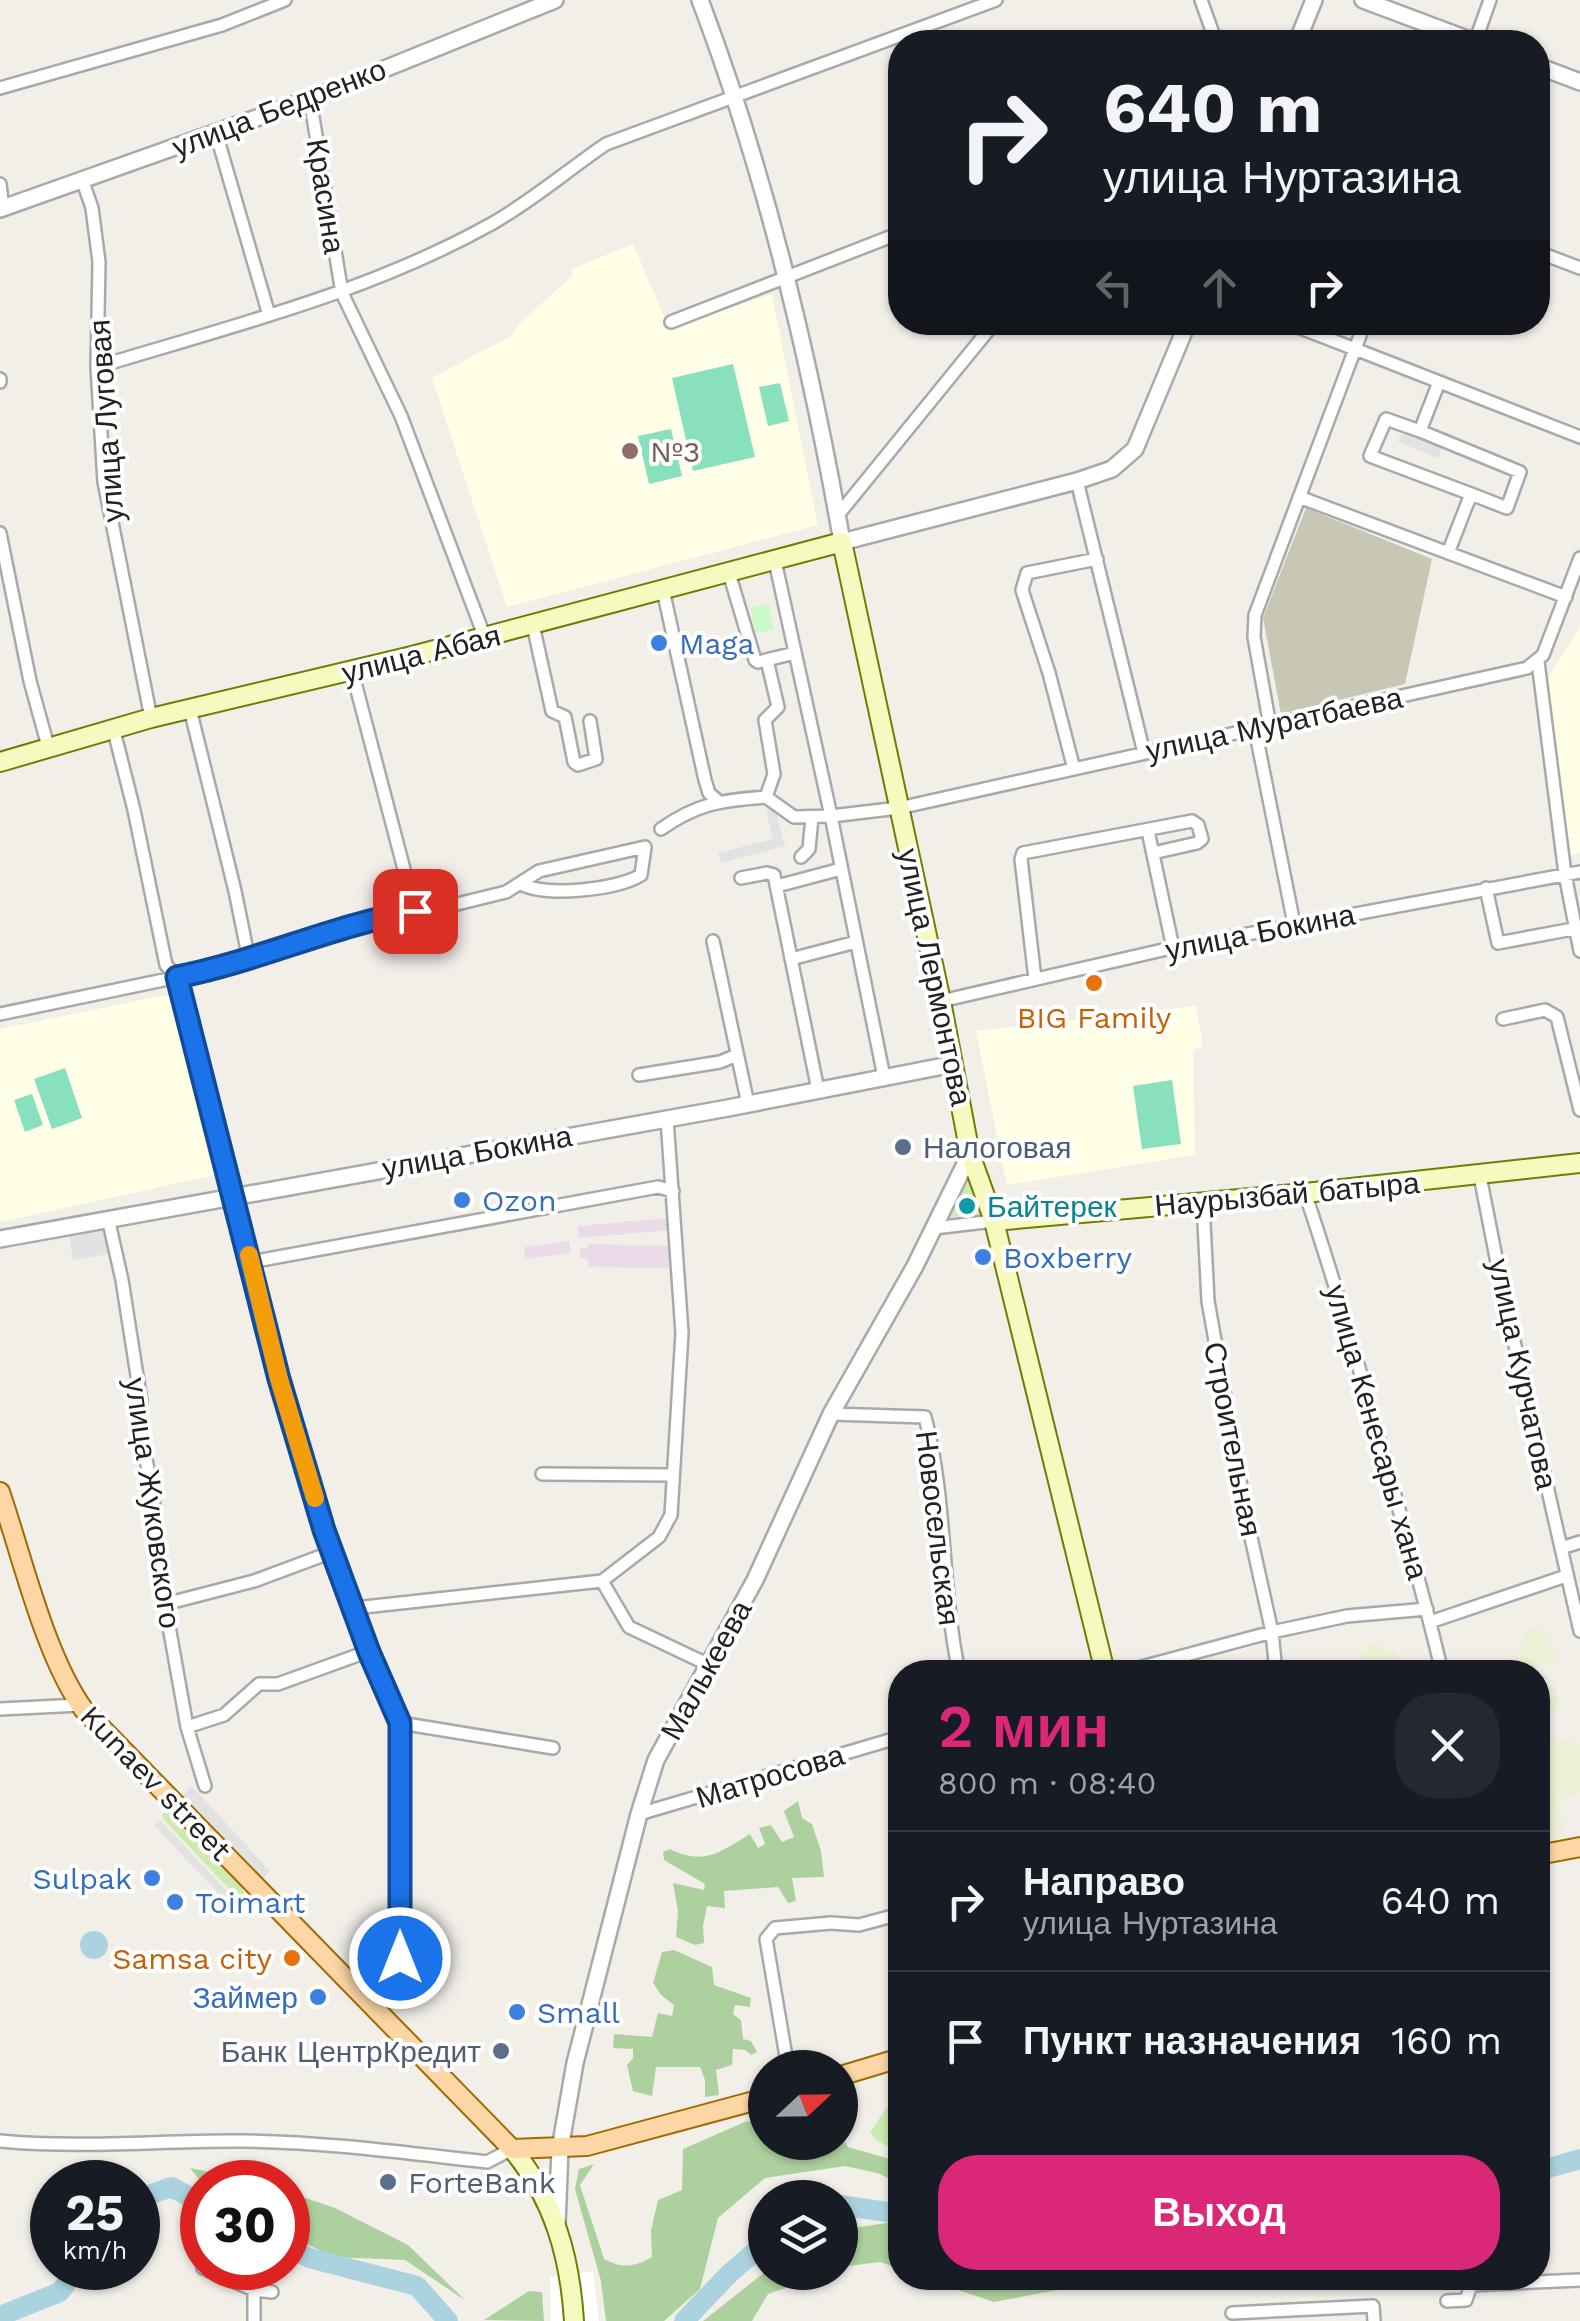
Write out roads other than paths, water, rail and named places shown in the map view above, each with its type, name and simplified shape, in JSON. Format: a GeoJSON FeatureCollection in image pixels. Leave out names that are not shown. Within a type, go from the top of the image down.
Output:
{"type":"FeatureCollection","features":[{"type":"Feature","properties":{"kind":"main road","name":"улица Абая"},"geometry":{"type":"LineString","coordinates":[[0,762],[151,718],[486,638],[842,542]]}},
{"type":"Feature","properties":{"kind":"main road","name":"улица Лермонтова"},"geometry":{"type":"LineString","coordinates":[[842,542],[970,1154],[994,1221],[1102,1660]]}},
{"type":"Feature","properties":{"kind":"main road","name":"Наурызбай батыра"},"geometry":{"type":"LineString","coordinates":[[994,1221],[1480,1176],[1580,1163]]}},
{"type":"Feature","properties":{"kind":"main road","name":"Kunaev street"},"geometry":{"type":"LineString","coordinates":[[0,1492],[55,1655],[80,1706],[512,2149],[538,2184],[557,2225],[570,2272],[574,2321]]}},
{"type":"Feature","properties":{"kind":"main road"},"geometry":{"type":"LineString","coordinates":[[1550,1853],[1580,1848]]}},
{"type":"Feature","properties":{"kind":"main road"},"geometry":{"type":"LineString","coordinates":[[858,2071],[888,2062]]}},
{"type":"Feature","properties":{"kind":"main road"},"geometry":{"type":"LineString","coordinates":[[512,2149],[560,2149],[652,2130],[748,2103]]}},
{"type":"Feature","properties":{"kind":"street"},"geometry":{"type":"LineString","coordinates":[[0,88],[222,25],[285,0]]}},
{"type":"Feature","properties":{"kind":"street","name":"улица Бедренко"},"geometry":{"type":"LineString","coordinates":[[1,209],[310,98],[555,0]]}},
{"type":"Feature","properties":{"kind":"street","name":"улица Лермонтова"},"geometry":{"type":"LineString","coordinates":[[700,0],[736,97],[785,276],[842,542]]}},
{"type":"Feature","properties":{"kind":"street"},"geometry":{"type":"LineString","coordinates":[[916,30],[996,0]]}},
{"type":"Feature","properties":{"kind":"street"},"geometry":{"type":"LineString","coordinates":[[1201,0],[1212,30]]}},
{"type":"Feature","properties":{"kind":"street"},"geometry":{"type":"LineString","coordinates":[[1305,30],[1314,0]]}},
{"type":"Feature","properties":{"kind":"street"},"geometry":{"type":"LineString","coordinates":[[1363,0],[1443,30]]}},
{"type":"Feature","properties":{"kind":"street"},"geometry":{"type":"LineString","coordinates":[[1479,30],[1490,0]]}},
{"type":"Feature","properties":{"kind":"street"},"geometry":{"type":"LineString","coordinates":[[98,367],[342,293],[490,225],[526,204],[606,144],[888,40]]}},
{"type":"Feature","properties":{"kind":"street"},"geometry":{"type":"LineString","coordinates":[[1550,71],[1580,82]]}},
{"type":"Feature","properties":{"kind":"street","name":"Красина"},"geometry":{"type":"LineString","coordinates":[[310,98],[342,293],[401,416],[486,638]]}},
{"type":"Feature","properties":{"kind":"street"},"geometry":{"type":"LineString","coordinates":[[216,133],[269,315]]}},
{"type":"Feature","properties":{"kind":"street","name":"улица Луговая"},"geometry":{"type":"LineString","coordinates":[[83,182],[92,208],[99,262],[98,367],[104,482],[151,718]]}},
{"type":"Feature","properties":{"kind":"street"},"geometry":{"type":"LineString","coordinates":[[0,184],[1,209]]}},
{"type":"Feature","properties":{"kind":"street"},"geometry":{"type":"LineString","coordinates":[[670,322],[888,238]]}},
{"type":"Feature","properties":{"kind":"street"},"geometry":{"type":"LineString","coordinates":[[1550,257],[1580,268]]}},
{"type":"Feature","properties":{"kind":"street"},"geometry":{"type":"LineString","coordinates":[[838,515],[984,335]]}},
{"type":"Feature","properties":{"kind":"street"},"geometry":{"type":"LineString","coordinates":[[842,542],[1112,469],[1135,449],[1183,335]]}},
{"type":"Feature","properties":{"kind":"street"},"geometry":{"type":"LineString","coordinates":[[1321,335],[1580,437]]}},
{"type":"Feature","properties":{"kind":"street"},"geometry":{"type":"LineString","coordinates":[[1270,726],[1253,624],[1360,335]]}},
{"type":"Feature","properties":{"kind":"street"},"geometry":{"type":"LineString","coordinates":[[1420,431],[1440,382]]}},
{"type":"Feature","properties":{"kind":"street"},"geometry":{"type":"LineString","coordinates":[[1386,419],[1520,472],[1508,508],[1471,494],[1370,456],[1386,419]]}},
{"type":"Feature","properties":{"kind":"street"},"geometry":{"type":"LineString","coordinates":[[1077,481],[1144,753]]}},
{"type":"Feature","properties":{"kind":"street"},"geometry":{"type":"LineString","coordinates":[[1448,553],[1471,494]]}},
{"type":"Feature","properties":{"kind":"street"},"geometry":{"type":"LineString","coordinates":[[1299,497],[1566,597]]}},
{"type":"Feature","properties":{"kind":"street"},"geometry":{"type":"LineString","coordinates":[[0,533],[30,681],[49,750]]}},
{"type":"Feature","properties":{"kind":"street"},"geometry":{"type":"LineString","coordinates":[[1580,558],[1538,662],[1565,874],[1580,951]]}},
{"type":"Feature","properties":{"kind":"street"},"geometry":{"type":"LineString","coordinates":[[1074,769],[1022,590],[1028,574],[1096,559]]}},
{"type":"Feature","properties":{"kind":"street"},"geometry":{"type":"LineString","coordinates":[[775,560],[884,1077]]}},
{"type":"Feature","properties":{"kind":"street"},"geometry":{"type":"LineString","coordinates":[[729,573],[751,654],[758,662],[795,654]]}},
{"type":"Feature","properties":{"kind":"street"},"geometry":{"type":"LineString","coordinates":[[664,590],[705,780],[709,793],[718,801]]}},
{"type":"Feature","properties":{"kind":"street"},"geometry":{"type":"LineString","coordinates":[[533,626],[552,711],[565,717],[574,762],[578,765],[585,766],[596,759],[590,721]]}},
{"type":"Feature","properties":{"kind":"street"},"geometry":{"type":"LineString","coordinates":[[766,797],[774,774],[764,720],[778,708],[767,660]]}},
{"type":"Feature","properties":{"kind":"street","name":"улица Муратбаева"},"geometry":{"type":"LineString","coordinates":[[812,817],[900,808],[1519,670],[1538,662]]}},
{"type":"Feature","properties":{"kind":"street"},"geometry":{"type":"LineString","coordinates":[[352,671],[415,911]]}},
{"type":"Feature","properties":{"kind":"street"},"geometry":{"type":"LineString","coordinates":[[190,709],[235,890],[248,960]]}},
{"type":"Feature","properties":{"kind":"street"},"geometry":{"type":"LineString","coordinates":[[1255,729],[1294,924]]}},
{"type":"Feature","properties":{"kind":"street"},"geometry":{"type":"LineString","coordinates":[[114,731],[166,965],[177,977],[279,1379],[332,1552],[400,1723],[400,1958],[361,1994]]}},
{"type":"Feature","properties":{"kind":"street"},"geometry":{"type":"LineString","coordinates":[[661,829],[694,808],[718,801],[766,797],[788,815],[812,817],[809,849],[801,857]]}},
{"type":"Feature","properties":{"kind":"street"},"geometry":{"type":"LineString","coordinates":[[1035,979],[1020,859],[1023,853],[1192,821],[1198,825],[1202,839],[1198,843],[1153,852]]}},
{"type":"Feature","properties":{"kind":"street"},"geometry":{"type":"LineString","coordinates":[[1148,830],[1173,948]]}},
{"type":"Feature","properties":{"kind":"street"},"geometry":{"type":"LineString","coordinates":[[0,1014],[248,960],[385,916],[452,906],[506,892],[540,871],[645,847],[641,875],[635,879],[604,887],[551,890],[521,884]]}},
{"type":"Feature","properties":{"kind":"street"},"geometry":{"type":"LineString","coordinates":[[777,886],[842,868]]}},
{"type":"Feature","properties":{"kind":"street","name":"улица Бокина"},"geometry":{"type":"LineString","coordinates":[[941,1001],[1173,948],[1580,872]]}},
{"type":"Feature","properties":{"kind":"street"},"geometry":{"type":"LineString","coordinates":[[740,878],[771,873],[777,886],[818,1090]]}},
{"type":"Feature","properties":{"kind":"street"},"geometry":{"type":"LineString","coordinates":[[1486,888],[1498,943],[1574,929]]}},
{"type":"Feature","properties":{"kind":"street"},"geometry":{"type":"LineString","coordinates":[[713,941],[748,1104]]}},
{"type":"Feature","properties":{"kind":"street"},"geometry":{"type":"LineString","coordinates":[[792,959],[856,942]]}},
{"type":"Feature","properties":{"kind":"street"},"geometry":{"type":"LineString","coordinates":[[1503,1019],[1545,1010],[1557,1017],[1580,1110]]}},
{"type":"Feature","properties":{"kind":"street"},"geometry":{"type":"LineString","coordinates":[[638,1076],[720,1062],[737,1054]]}},
{"type":"Feature","properties":{"kind":"street","name":"улица Бокина"},"geometry":{"type":"LineString","coordinates":[[0,1239],[954,1064]]}},
{"type":"Feature","properties":{"kind":"street"},"geometry":{"type":"LineString","coordinates":[[355,1608],[602,1581],[659,1538],[671,1515],[682,1333],[667,1119]]}},
{"type":"Feature","properties":{"kind":"street","name":"Малькеева"},"geometry":{"type":"LineString","coordinates":[[557,2225],[560,2149],[575,2064],[656,1760],[755,1580],[831,1414],[934,1228],[970,1154]]}},
{"type":"Feature","properties":{"kind":"street","name":"улица Курчатова"},"geometry":{"type":"LineString","coordinates":[[1480,1176],[1580,1631]]}},
{"type":"Feature","properties":{"kind":"street"},"geometry":{"type":"LineString","coordinates":[[251,1262],[658,1188],[673,1191]]}},
{"type":"Feature","properties":{"kind":"street","name":"улица Кенесары хана"},"geometry":{"type":"LineString","coordinates":[[1305,1193],[1328,1260],[1439,1660]]}},
{"type":"Feature","properties":{"kind":"street","name":"Строительная"},"geometry":{"type":"LineString","coordinates":[[1203,1203],[1208,1301],[1275,1660]]}},
{"type":"Feature","properties":{"kind":"street","name":"улица Жуковского"},"geometry":{"type":"LineString","coordinates":[[108,1218],[141,1401],[140,1432],[152,1488],[165,1604],[187,1726],[205,1786]]}},
{"type":"Feature","properties":{"kind":"street"},"geometry":{"type":"LineString","coordinates":[[934,1228],[994,1221]]}},
{"type":"Feature","properties":{"kind":"street","name":"Новосельская"},"geometry":{"type":"LineString","coordinates":[[831,1414],[925,1417],[936,1458],[957,1660]]}},
{"type":"Feature","properties":{"kind":"street"},"geometry":{"type":"LineString","coordinates":[[542,1474],[673,1475]]}},
{"type":"Feature","properties":{"kind":"street"},"geometry":{"type":"LineString","coordinates":[[1561,1548],[1580,1542]]}},
{"type":"Feature","properties":{"kind":"street"},"geometry":{"type":"LineString","coordinates":[[165,1604],[254,1581],[332,1552]]}},
{"type":"Feature","properties":{"kind":"street"},"geometry":{"type":"LineString","coordinates":[[1168,1660],[1348,1616],[1429,1615],[1566,1576]]}},
{"type":"Feature","properties":{"kind":"street"},"geometry":{"type":"LineString","coordinates":[[602,1581],[629,1626],[707,1664]]}},
{"type":"Feature","properties":{"kind":"street"},"geometry":{"type":"LineString","coordinates":[[187,1726],[224,1715],[259,1684],[278,1684],[369,1652]]}},
{"type":"Feature","properties":{"kind":"street"},"geometry":{"type":"LineString","coordinates":[[0,1709],[80,1706]]}},
{"type":"Feature","properties":{"kind":"street"},"geometry":{"type":"LineString","coordinates":[[400,1723],[553,1748]]}},
{"type":"Feature","properties":{"kind":"street","name":"Матросова"},"geometry":{"type":"LineString","coordinates":[[639,1814],[888,1741]]}},
{"type":"Feature","properties":{"kind":"street"},"geometry":{"type":"LineString","coordinates":[[785,2050],[766,1938],[776,1928],[858,1925],[888,1917]]}},
{"type":"Feature","properties":{"kind":"street"},"geometry":{"type":"LineString","coordinates":[[0,2141],[40,2145],[322,2143],[487,2162],[512,2149]]}},
{"type":"Feature","properties":{"kind":"street"},"geometry":{"type":"LineString","coordinates":[[1550,2281],[1580,2280]]}},
{"type":"Feature","properties":{"kind":"street"},"geometry":{"type":"LineString","coordinates":[[254,2321],[254,2290],[272,2292]]}},
{"type":"Feature","properties":{"kind":"street"},"geometry":{"type":"LineString","coordinates":[[1447,2301],[1466,2300],[1469,2290]]}},
{"type":"Feature","properties":{"kind":"street"},"geometry":{"type":"LineString","coordinates":[[1232,2313],[1373,2306],[1374,2321]]}},
{"type":"Feature","properties":{"kind":"water"},"geometry":{"type":"Polygon","coordinates":[[[94,1931],[104,1935],[108,1945],[104,1955],[94,1959],[84,1955],[80,1945],[84,1935],[94,1931]]]}},
{"type":"Feature","properties":{"kind":"waterway"},"geometry":{"type":"LineString","coordinates":[[1550,2168],[1580,2159]]}},
{"type":"Feature","properties":{"kind":"waterway"},"geometry":{"type":"LineString","coordinates":[[160,2191],[171,2187],[180,2192]]}},
{"type":"Feature","properties":{"kind":"waterway"},"geometry":{"type":"LineString","coordinates":[[858,2208],[888,2212]]}},
{"type":"Feature","properties":{"kind":"waterway"},"geometry":{"type":"LineString","coordinates":[[310,2258],[417,2286],[448,2321]]}},
{"type":"Feature","properties":{"kind":"waterway"},"geometry":{"type":"LineString","coordinates":[[684,2321],[748,2258]]}},
{"type":"Feature","properties":{"kind":"waterway"},"geometry":{"type":"LineString","coordinates":[[0,2316],[62,2290]]}},
{"type":"Feature","properties":{"kind":"place","name":"№3"},"geometry":{"type":"Point","coordinates":[630,451]}},
{"type":"Feature","properties":{"kind":"place","name":"Maga"},"geometry":{"type":"Point","coordinates":[659,643]}},
{"type":"Feature","properties":{"kind":"place","name":"BIG Family"},"geometry":{"type":"Point","coordinates":[1094,983]}},
{"type":"Feature","properties":{"kind":"place","name":"Налоговая"},"geometry":{"type":"Point","coordinates":[903,1147]}},
{"type":"Feature","properties":{"kind":"place","name":"Ozon"},"geometry":{"type":"Point","coordinates":[462,1200]}},
{"type":"Feature","properties":{"kind":"place","name":"Байтерек"},"geometry":{"type":"Point","coordinates":[967,1206]}},
{"type":"Feature","properties":{"kind":"place","name":"Boxberry"},"geometry":{"type":"Point","coordinates":[983,1257]}},
{"type":"Feature","properties":{"kind":"place","name":"Sulpak"},"geometry":{"type":"Point","coordinates":[152,1878]}},
{"type":"Feature","properties":{"kind":"place","name":"Toimart"},"geometry":{"type":"Point","coordinates":[175,1902]}},
{"type":"Feature","properties":{"kind":"place","name":"Samsa city"},"geometry":{"type":"Point","coordinates":[292,1958]}},
{"type":"Feature","properties":{"kind":"place","name":"Займер"},"geometry":{"type":"Point","coordinates":[318,1997]}},
{"type":"Feature","properties":{"kind":"place","name":"Small"},"geometry":{"type":"Point","coordinates":[517,2012]}},
{"type":"Feature","properties":{"kind":"place","name":"Банк ЦентрКредит"},"geometry":{"type":"Point","coordinates":[501,2051]}},
{"type":"Feature","properties":{"kind":"place","name":"ForteBank"},"geometry":{"type":"Point","coordinates":[388,2182]}}]}
